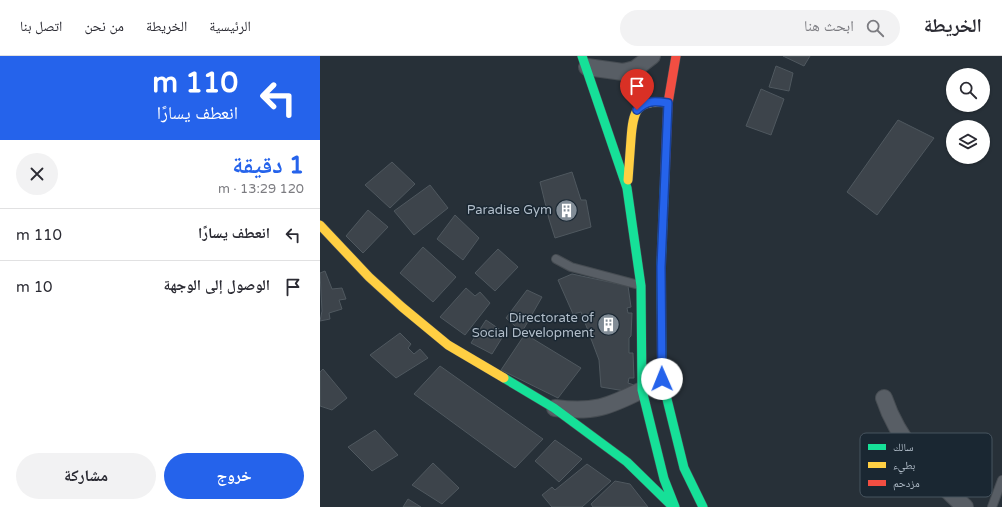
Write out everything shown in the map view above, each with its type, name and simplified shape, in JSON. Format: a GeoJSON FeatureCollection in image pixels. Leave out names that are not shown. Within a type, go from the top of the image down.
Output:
{"type":"FeatureCollection","features":[{"type":"Feature","properties":{"kind":"main road"},"geometry":{"type":"LineString","coordinates":[[676,56],[668,103],[661,267],[662,379],[684,468],[703,507]]}},
{"type":"Feature","properties":{"kind":"main road"},"geometry":{"type":"LineString","coordinates":[[585,62],[627,188],[640,286],[642,390],[664,479],[674,507]]}},
{"type":"Feature","properties":{"kind":"main road"},"geometry":{"type":"LineString","coordinates":[[627,188],[633,117],[643,104],[655,101],[668,103]]}},
{"type":"Feature","properties":{"kind":"main road"},"geometry":{"type":"LineString","coordinates":[[320,225],[369,277],[402,307],[448,345],[554,408],[627,462],[674,507]]}},
{"type":"Feature","properties":{"kind":"street"},"geometry":{"type":"LineString","coordinates":[[585,62],[623,72],[635,69],[652,56]]}},
{"type":"Feature","properties":{"kind":"street"},"geometry":{"type":"LineString","coordinates":[[554,408],[579,411],[591,410],[619,401],[642,390]]}},
{"type":"Feature","properties":{"kind":"street"},"geometry":{"type":"LineString","coordinates":[[884,398],[901,433]]}},
{"type":"Feature","properties":{"kind":"street"},"geometry":{"type":"LineString","coordinates":[[954,497],[965,507]]}},
{"type":"Feature","properties":{"kind":"lane"},"geometry":{"type":"LineString","coordinates":[[556,259],[571,267],[640,286]]}},
{"type":"Feature","properties":{"kind":"lane"},"geometry":{"type":"LineString","coordinates":[[992,507],[1002,480]]}},
{"type":"Feature","properties":{"kind":"building"},"geometry":{"type":"Polygon","coordinates":[[[783,56],[810,56],[804,66],[783,56]]]}},
{"type":"Feature","properties":{"kind":"building"},"geometry":{"type":"Polygon","coordinates":[[[776,66],[793,73],[789,91],[769,87],[776,66]]]}},
{"type":"Feature","properties":{"kind":"building"},"geometry":{"type":"Polygon","coordinates":[[[761,89],[784,99],[771,135],[746,126],[761,89]]]}},
{"type":"Feature","properties":{"kind":"building"},"geometry":{"type":"Polygon","coordinates":[[[898,120],[934,138],[877,215],[847,192],[898,120]]]}},
{"type":"Feature","properties":{"kind":"building"},"geometry":{"type":"Polygon","coordinates":[[[392,162],[415,184],[390,208],[365,185],[392,162]]]}},
{"type":"Feature","properties":{"kind":"building","name":"Paradise Gym"},"geometry":{"type":"Polygon","coordinates":[[[572,172],[581,200],[586,200],[591,227],[555,238],[540,182],[572,172]]]}},
{"type":"Feature","properties":{"kind":"building"},"geometry":{"type":"Polygon","coordinates":[[[430,185],[448,208],[414,235],[394,211],[430,185]]]}},
{"type":"Feature","properties":{"kind":"building"},"geometry":{"type":"Polygon","coordinates":[[[368,210],[388,227],[363,253],[346,236],[368,210]]]}},
{"type":"Feature","properties":{"kind":"building"},"geometry":{"type":"Polygon","coordinates":[[[455,215],[479,238],[463,260],[437,239],[455,215]]]}},
{"type":"Feature","properties":{"kind":"building"},"geometry":{"type":"Polygon","coordinates":[[[423,247],[456,277],[433,302],[400,273],[423,247]]]}},
{"type":"Feature","properties":{"kind":"building"},"geometry":{"type":"Polygon","coordinates":[[[498,249],[518,267],[495,291],[475,273],[498,249]]]}},
{"type":"Feature","properties":{"kind":"building"},"geometry":{"type":"Polygon","coordinates":[[[325,271],[332,289],[342,288],[346,299],[339,300],[342,309],[329,313],[330,319],[320,321],[322,311],[320,273],[325,271]]]}},
{"type":"Feature","properties":{"kind":"building","name":"Directorate of Social Development"},"geometry":{"type":"Polygon","coordinates":[[[572,274],[628,286],[631,307],[627,308],[628,313],[632,313],[629,353],[633,353],[634,378],[629,378],[628,383],[634,385],[631,392],[601,387],[599,360],[581,312],[573,314],[558,280],[572,274]]]}},
{"type":"Feature","properties":{"kind":"building"},"geometry":{"type":"Polygon","coordinates":[[[466,288],[475,296],[480,292],[490,303],[465,335],[440,317],[466,288]]]}},
{"type":"Feature","properties":{"kind":"building"},"geometry":{"type":"Polygon","coordinates":[[[527,290],[542,297],[522,332],[506,318],[527,290]]]}},
{"type":"Feature","properties":{"kind":"building"},"geometry":{"type":"Polygon","coordinates":[[[486,320],[505,333],[492,354],[471,343],[486,320]]]}},
{"type":"Feature","properties":{"kind":"building"},"geometry":{"type":"Polygon","coordinates":[[[400,333],[411,344],[408,348],[414,354],[420,349],[428,358],[396,378],[370,355],[400,333]]]}},
{"type":"Feature","properties":{"kind":"building"},"geometry":{"type":"Polygon","coordinates":[[[525,334],[581,368],[558,398],[501,370],[525,334]]]}},
{"type":"Feature","properties":{"kind":"building"},"geometry":{"type":"Polygon","coordinates":[[[440,366],[543,439],[515,468],[414,394],[440,366]]]}},
{"type":"Feature","properties":{"kind":"building"},"geometry":{"type":"Polygon","coordinates":[[[323,369],[347,398],[332,410],[320,406],[320,372],[323,369]]]}},
{"type":"Feature","properties":{"kind":"building"},"geometry":{"type":"Polygon","coordinates":[[[375,430],[398,455],[372,471],[348,447],[375,430]]]}},
{"type":"Feature","properties":{"kind":"building"},"geometry":{"type":"Polygon","coordinates":[[[555,440],[582,459],[559,482],[535,461],[555,440]]]}},
{"type":"Feature","properties":{"kind":"building"},"geometry":{"type":"Polygon","coordinates":[[[433,463],[459,488],[442,504],[412,485],[433,463]]]}},
{"type":"Feature","properties":{"kind":"building"},"geometry":{"type":"Polygon","coordinates":[[[587,464],[611,481],[582,507],[552,507],[542,495],[552,487],[555,490],[587,464]]]}},
{"type":"Feature","properties":{"kind":"building"},"geometry":{"type":"Polygon","coordinates":[[[615,481],[630,484],[648,507],[593,507],[591,504],[615,481]]]}},
{"type":"Feature","properties":{"kind":"building"},"geometry":{"type":"Polygon","coordinates":[[[408,499],[421,507],[403,507],[408,499]]]}},
{"type":"Feature","properties":{"kind":"traffic: fast"},"geometry":{"type":"LineString","coordinates":[[582,56],[627,188],[641,286],[642,390],[664,479],[675,507]]}},
{"type":"Feature","properties":{"kind":"traffic: fast"},"geometry":{"type":"LineString","coordinates":[[665,173],[661,267],[662,379],[684,468],[703,507]]}},
{"type":"Feature","properties":{"kind":"traffic: fast"},"geometry":{"type":"LineString","coordinates":[[504,378],[554,408],[627,462],[672,506]]}},
{"type":"Feature","properties":{"kind":"traffic: slow"},"geometry":{"type":"LineString","coordinates":[[628,180],[632,129],[635,114],[643,105],[657,102],[668,103]]}},
{"type":"Feature","properties":{"kind":"traffic: slow"},"geometry":{"type":"LineString","coordinates":[[320,225],[369,277],[402,307],[448,345],[504,378]]}},
{"type":"Feature","properties":{"kind":"traffic: jam"},"geometry":{"type":"LineString","coordinates":[[665,173],[668,103],[676,56]]}},
{"type":"Feature","properties":{"kind":"place","name":"Paradise Gym"},"geometry":{"type":"Point","coordinates":[567,210]}},
{"type":"Feature","properties":{"kind":"place","name":"Directorate of Social Development"},"geometry":{"type":"Point","coordinates":[609,325]}},
{"type":"Feature","properties":{"kind":"route"},"geometry":{"type":"LineString","coordinates":[[637,110],[643,104],[650,102],[655,101],[668,103],[661,267],[662,379]]}}]}
